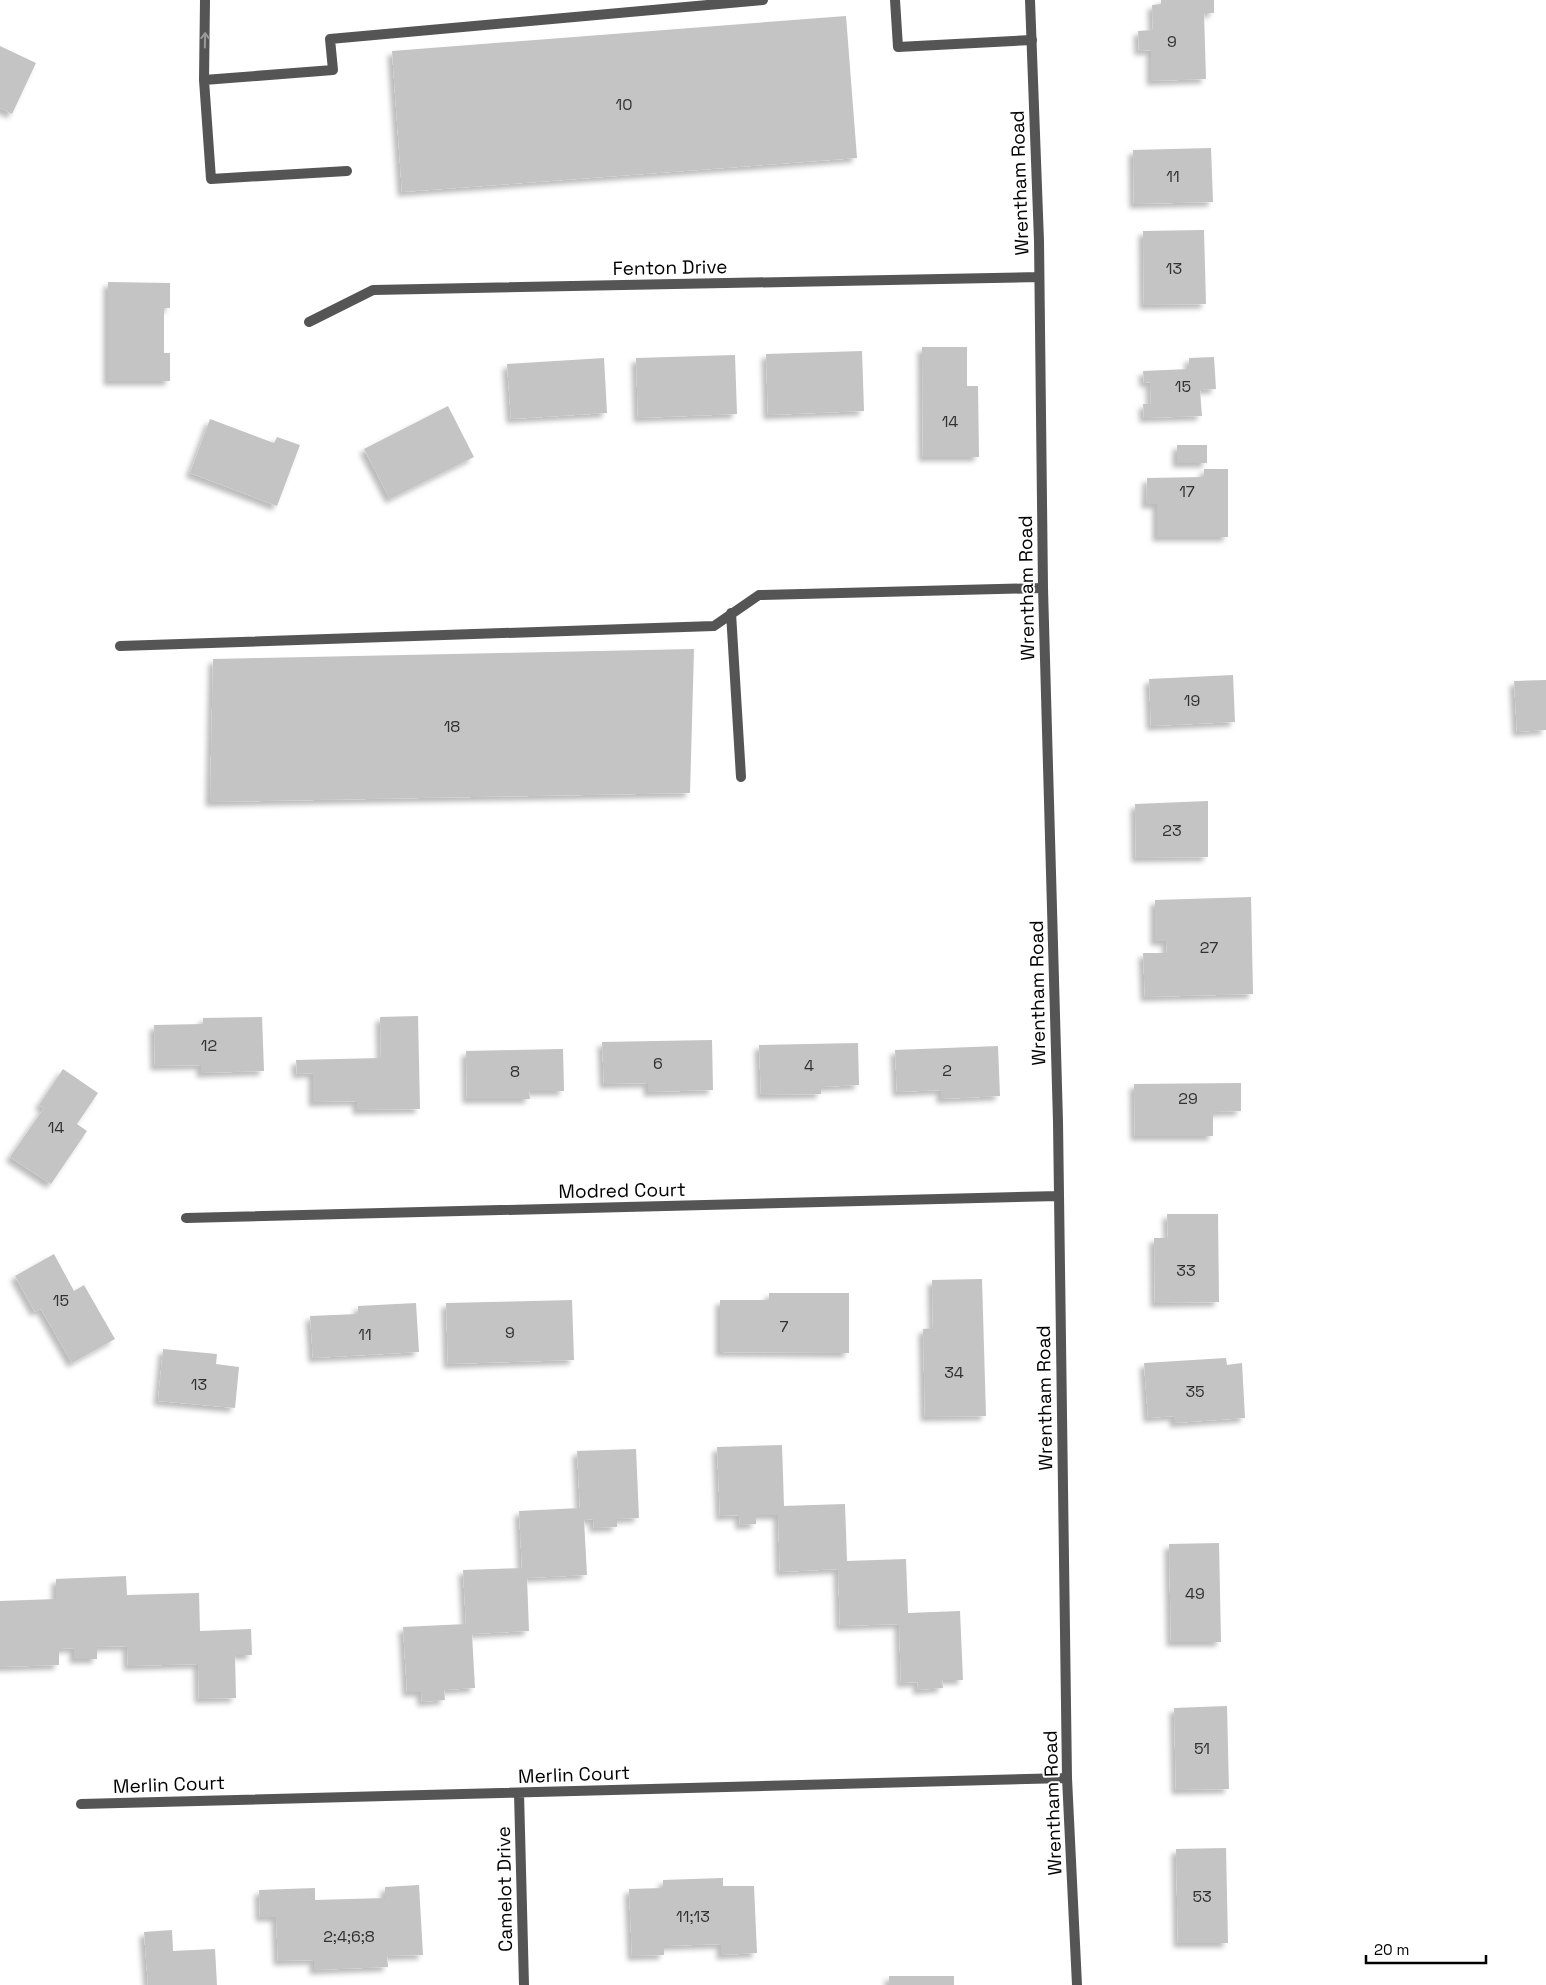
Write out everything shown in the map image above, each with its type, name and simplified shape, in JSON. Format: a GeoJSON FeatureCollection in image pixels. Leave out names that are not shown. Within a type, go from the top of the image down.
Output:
{"type":"FeatureCollection","features":[{"type":"Feature","properties":{"kind":"street"},"geometry":{"type":"LineString","coordinates":[[206,0],[204,80],[211,179],[347,171]]}},
{"type":"Feature","properties":{"kind":"street"},"geometry":{"type":"LineString","coordinates":[[204,80],[333,70],[330,38],[763,0]]}},
{"type":"Feature","properties":{"kind":"street"},"geometry":{"type":"LineString","coordinates":[[895,0],[898,47],[1032,40]]}},
{"type":"Feature","properties":{"kind":"street","name":"Wrentham Road"},"geometry":{"type":"LineString","coordinates":[[1030,0],[1039,277],[1043,588],[1059,1196],[1067,1778],[1077,1985]]}},
{"type":"Feature","properties":{"kind":"street","name":"Fenton Drive"},"geometry":{"type":"LineString","coordinates":[[309,322],[373,290],[1039,277]]}},
{"type":"Feature","properties":{"kind":"street"},"geometry":{"type":"LineString","coordinates":[[120,646],[714,626],[759,595],[1043,588]]}},
{"type":"Feature","properties":{"kind":"street"},"geometry":{"type":"LineString","coordinates":[[731,614],[741,777]]}},
{"type":"Feature","properties":{"kind":"street","name":"Modred Court"},"geometry":{"type":"LineString","coordinates":[[186,1218],[1059,1196]]}},
{"type":"Feature","properties":{"kind":"street","name":"Merlin Court"},"geometry":{"type":"LineString","coordinates":[[82,1804],[1067,1778]]}},
{"type":"Feature","properties":{"kind":"street","name":"Camelot Drive"},"geometry":{"type":"LineString","coordinates":[[519,1792],[524,1985]]}},
{"type":"Feature","properties":{"kind":"building"},"geometry":{"type":"Polygon","coordinates":[[[1161,0],[1214,0],[1214,13],[1204,13],[1206,79],[1151,81],[1151,50],[1139,51],[1138,31],[1153,30],[1152,5],[1161,4],[1161,0]]]}},
{"type":"Feature","properties":{"kind":"building"},"geometry":{"type":"Polygon","coordinates":[[[846,16],[857,158],[402,192],[392,51],[846,16]]]}},
{"type":"Feature","properties":{"kind":"building"},"geometry":{"type":"Polygon","coordinates":[[[0,46],[36,63],[12,114],[0,108],[0,46]]]}},
{"type":"Feature","properties":{"kind":"building"},"geometry":{"type":"Polygon","coordinates":[[[1211,148],[1213,202],[1134,204],[1133,150],[1211,148]]]}},
{"type":"Feature","properties":{"kind":"building"},"geometry":{"type":"Polygon","coordinates":[[[1204,230],[1206,304],[1144,305],[1143,231],[1204,230]]]}},
{"type":"Feature","properties":{"kind":"building"},"geometry":{"type":"Polygon","coordinates":[[[108,282],[170,283],[170,308],[164,308],[164,353],[170,353],[170,381],[108,381],[108,282]]]}},
{"type":"Feature","properties":{"kind":"building"},"geometry":{"type":"Polygon","coordinates":[[[922,347],[967,347],[967,386],[978,386],[979,457],[923,457],[922,347]]]}},
{"type":"Feature","properties":{"kind":"building"},"geometry":{"type":"Polygon","coordinates":[[[862,351],[864,411],[768,415],[766,354],[862,351]]]}},
{"type":"Feature","properties":{"kind":"building"},"geometry":{"type":"Polygon","coordinates":[[[735,355],[737,414],[638,418],[636,358],[735,355]]]}},
{"type":"Feature","properties":{"kind":"building"},"geometry":{"type":"Polygon","coordinates":[[[1214,357],[1216,389],[1200,390],[1202,416],[1144,418],[1143,404],[1151,404],[1150,382],[1144,383],[1143,371],[1189,369],[1189,358],[1214,357]]]}},
{"type":"Feature","properties":{"kind":"building"},"geometry":{"type":"Polygon","coordinates":[[[604,358],[607,413],[511,419],[507,364],[604,358]]]}},
{"type":"Feature","properties":{"kind":"building"},"geometry":{"type":"Polygon","coordinates":[[[448,406],[474,457],[390,499],[364,449],[448,406]]]}},
{"type":"Feature","properties":{"kind":"building"},"geometry":{"type":"Polygon","coordinates":[[[210,419],[274,443],[277,437],[300,445],[277,506],[190,473],[210,419]]]}},
{"type":"Feature","properties":{"kind":"building"},"geometry":{"type":"Polygon","coordinates":[[[1177,445],[1207,445],[1207,463],[1177,463],[1177,445]]]}},
{"type":"Feature","properties":{"kind":"building"},"geometry":{"type":"Polygon","coordinates":[[[1204,469],[1228,469],[1228,537],[1157,537],[1157,504],[1146,504],[1147,478],[1204,477],[1204,469]]]}},
{"type":"Feature","properties":{"kind":"building"},"geometry":{"type":"Polygon","coordinates":[[[694,649],[690,793],[210,802],[213,659],[694,649]]]}},
{"type":"Feature","properties":{"kind":"building"},"geometry":{"type":"Polygon","coordinates":[[[1233,675],[1235,722],[1151,726],[1149,679],[1233,675]]]}},
{"type":"Feature","properties":{"kind":"building"},"geometry":{"type":"Polygon","coordinates":[[[1546,680],[1546,730],[1517,732],[1514,681],[1546,680]]]}},
{"type":"Feature","properties":{"kind":"building"},"geometry":{"type":"Polygon","coordinates":[[[1208,801],[1208,857],[1136,858],[1135,804],[1208,801]]]}},
{"type":"Feature","properties":{"kind":"building"},"geometry":{"type":"Polygon","coordinates":[[[1251,897],[1253,994],[1145,997],[1143,953],[1167,953],[1166,941],[1155,941],[1155,900],[1251,897]]]}},
{"type":"Feature","properties":{"kind":"building"},"geometry":{"type":"Polygon","coordinates":[[[418,1016],[420,1109],[357,1110],[357,1101],[313,1102],[313,1073],[297,1074],[296,1060],[381,1058],[380,1017],[418,1016]]]}},
{"type":"Feature","properties":{"kind":"building"},"geometry":{"type":"Polygon","coordinates":[[[262,1017],[264,1071],[201,1073],[201,1065],[155,1066],[154,1025],[203,1024],[203,1018],[262,1017]]]}},
{"type":"Feature","properties":{"kind":"building"},"geometry":{"type":"Polygon","coordinates":[[[712,1040],[713,1090],[648,1092],[648,1083],[604,1084],[602,1042],[712,1040]]]}},
{"type":"Feature","properties":{"kind":"building"},"geometry":{"type":"Polygon","coordinates":[[[858,1043],[859,1085],[821,1087],[821,1094],[761,1095],[759,1045],[858,1043]]]}},
{"type":"Feature","properties":{"kind":"building"},"geometry":{"type":"Polygon","coordinates":[[[998,1046],[1000,1096],[941,1099],[941,1090],[897,1092],[895,1050],[998,1046]]]}},
{"type":"Feature","properties":{"kind":"building"},"geometry":{"type":"Polygon","coordinates":[[[563,1049],[564,1091],[529,1091],[530,1099],[467,1099],[466,1051],[563,1049]]]}},
{"type":"Feature","properties":{"kind":"building"},"geometry":{"type":"Polygon","coordinates":[[[63,1069],[98,1093],[77,1124],[87,1131],[51,1184],[10,1157],[44,1108],[39,1105],[63,1069]]]}},
{"type":"Feature","properties":{"kind":"building"},"geometry":{"type":"Polygon","coordinates":[[[1241,1083],[1241,1111],[1213,1112],[1213,1136],[1135,1136],[1134,1084],[1241,1083]]]}},
{"type":"Feature","properties":{"kind":"building"},"geometry":{"type":"Polygon","coordinates":[[[1167,1214],[1218,1214],[1219,1302],[1155,1303],[1154,1238],[1168,1238],[1167,1214]]]}},
{"type":"Feature","properties":{"kind":"building"},"geometry":{"type":"Polygon","coordinates":[[[54,1254],[74,1291],[84,1285],[115,1339],[72,1363],[41,1309],[35,1312],[15,1276],[54,1254]]]}},
{"type":"Feature","properties":{"kind":"building"},"geometry":{"type":"Polygon","coordinates":[[[982,1279],[986,1416],[925,1417],[923,1329],[933,1328],[932,1280],[982,1279]]]}},
{"type":"Feature","properties":{"kind":"building"},"geometry":{"type":"Polygon","coordinates":[[[769,1293],[849,1293],[849,1353],[720,1352],[720,1300],[769,1300],[769,1293]]]}},
{"type":"Feature","properties":{"kind":"building"},"geometry":{"type":"Polygon","coordinates":[[[572,1300],[574,1360],[448,1364],[446,1303],[572,1300]]]}},
{"type":"Feature","properties":{"kind":"building"},"geometry":{"type":"Polygon","coordinates":[[[416,1303],[419,1352],[313,1358],[310,1316],[358,1314],[358,1306],[416,1303]]]}},
{"type":"Feature","properties":{"kind":"building"},"geometry":{"type":"Polygon","coordinates":[[[163,1349],[217,1354],[216,1364],[239,1367],[235,1408],[158,1401],[163,1349]]]}},
{"type":"Feature","properties":{"kind":"building"},"geometry":{"type":"Polygon","coordinates":[[[1226,1358],[1227,1365],[1242,1363],[1245,1418],[1174,1423],[1174,1416],[1148,1418],[1144,1363],[1226,1358]]]}},
{"type":"Feature","properties":{"kind":"building"},"geometry":{"type":"Polygon","coordinates":[[[782,1445],[784,1506],[845,1504],[847,1561],[906,1559],[908,1613],[960,1611],[963,1680],[942,1680],[943,1688],[917,1690],[918,1682],[901,1683],[899,1624],[840,1626],[838,1569],[780,1572],[778,1515],[756,1515],[756,1524],[740,1525],[739,1515],[720,1516],[717,1447],[782,1445]]]}},
{"type":"Feature","properties":{"kind":"building"},"geometry":{"type":"Polygon","coordinates":[[[636,1449],[639,1518],[617,1519],[617,1527],[594,1528],[593,1519],[584,1520],[587,1575],[527,1578],[529,1631],[472,1634],[475,1688],[444,1690],[445,1700],[422,1702],[421,1692],[407,1692],[403,1627],[466,1624],[463,1570],[522,1568],[519,1511],[580,1508],[577,1451],[636,1449]]]}},
{"type":"Feature","properties":{"kind":"building"},"geometry":{"type":"Polygon","coordinates":[[[1219,1543],[1221,1642],[1171,1642],[1169,1544],[1219,1543]]]}},
{"type":"Feature","properties":{"kind":"building"},"geometry":{"type":"Polygon","coordinates":[[[126,1576],[127,1595],[199,1593],[200,1631],[251,1629],[252,1655],[235,1655],[236,1698],[199,1699],[198,1664],[128,1666],[127,1646],[97,1647],[97,1659],[74,1659],[74,1648],[59,1649],[59,1665],[0,1667],[0,1601],[56,1599],[56,1579],[126,1576]]]}},
{"type":"Feature","properties":{"kind":"building"},"geometry":{"type":"Polygon","coordinates":[[[1227,1706],[1229,1789],[1176,1790],[1174,1708],[1227,1706]]]}},
{"type":"Feature","properties":{"kind":"building"},"geometry":{"type":"Polygon","coordinates":[[[1226,1848],[1228,1943],[1178,1943],[1176,1849],[1226,1848]]]}},
{"type":"Feature","properties":{"kind":"building"},"geometry":{"type":"Polygon","coordinates":[[[723,1878],[723,1886],[754,1886],[757,1953],[721,1955],[721,1944],[664,1946],[664,1955],[632,1956],[629,1889],[663,1888],[663,1880],[723,1878]]]}},
{"type":"Feature","properties":{"kind":"building"},"geometry":{"type":"Polygon","coordinates":[[[419,1885],[423,1955],[387,1956],[388,1967],[314,1970],[314,1960],[278,1961],[276,1917],[260,1917],[259,1890],[315,1888],[315,1900],[385,1898],[385,1887],[419,1885]]]}},
{"type":"Feature","properties":{"kind":"building"},"geometry":{"type":"Polygon","coordinates":[[[172,1930],[173,1951],[215,1949],[217,1985],[148,1985],[144,1932],[172,1930]]]}},
{"type":"Feature","properties":{"kind":"building"},"geometry":{"type":"Polygon","coordinates":[[[889,1976],[954,1976],[954,1985],[889,1985],[889,1976]]]}}]}
